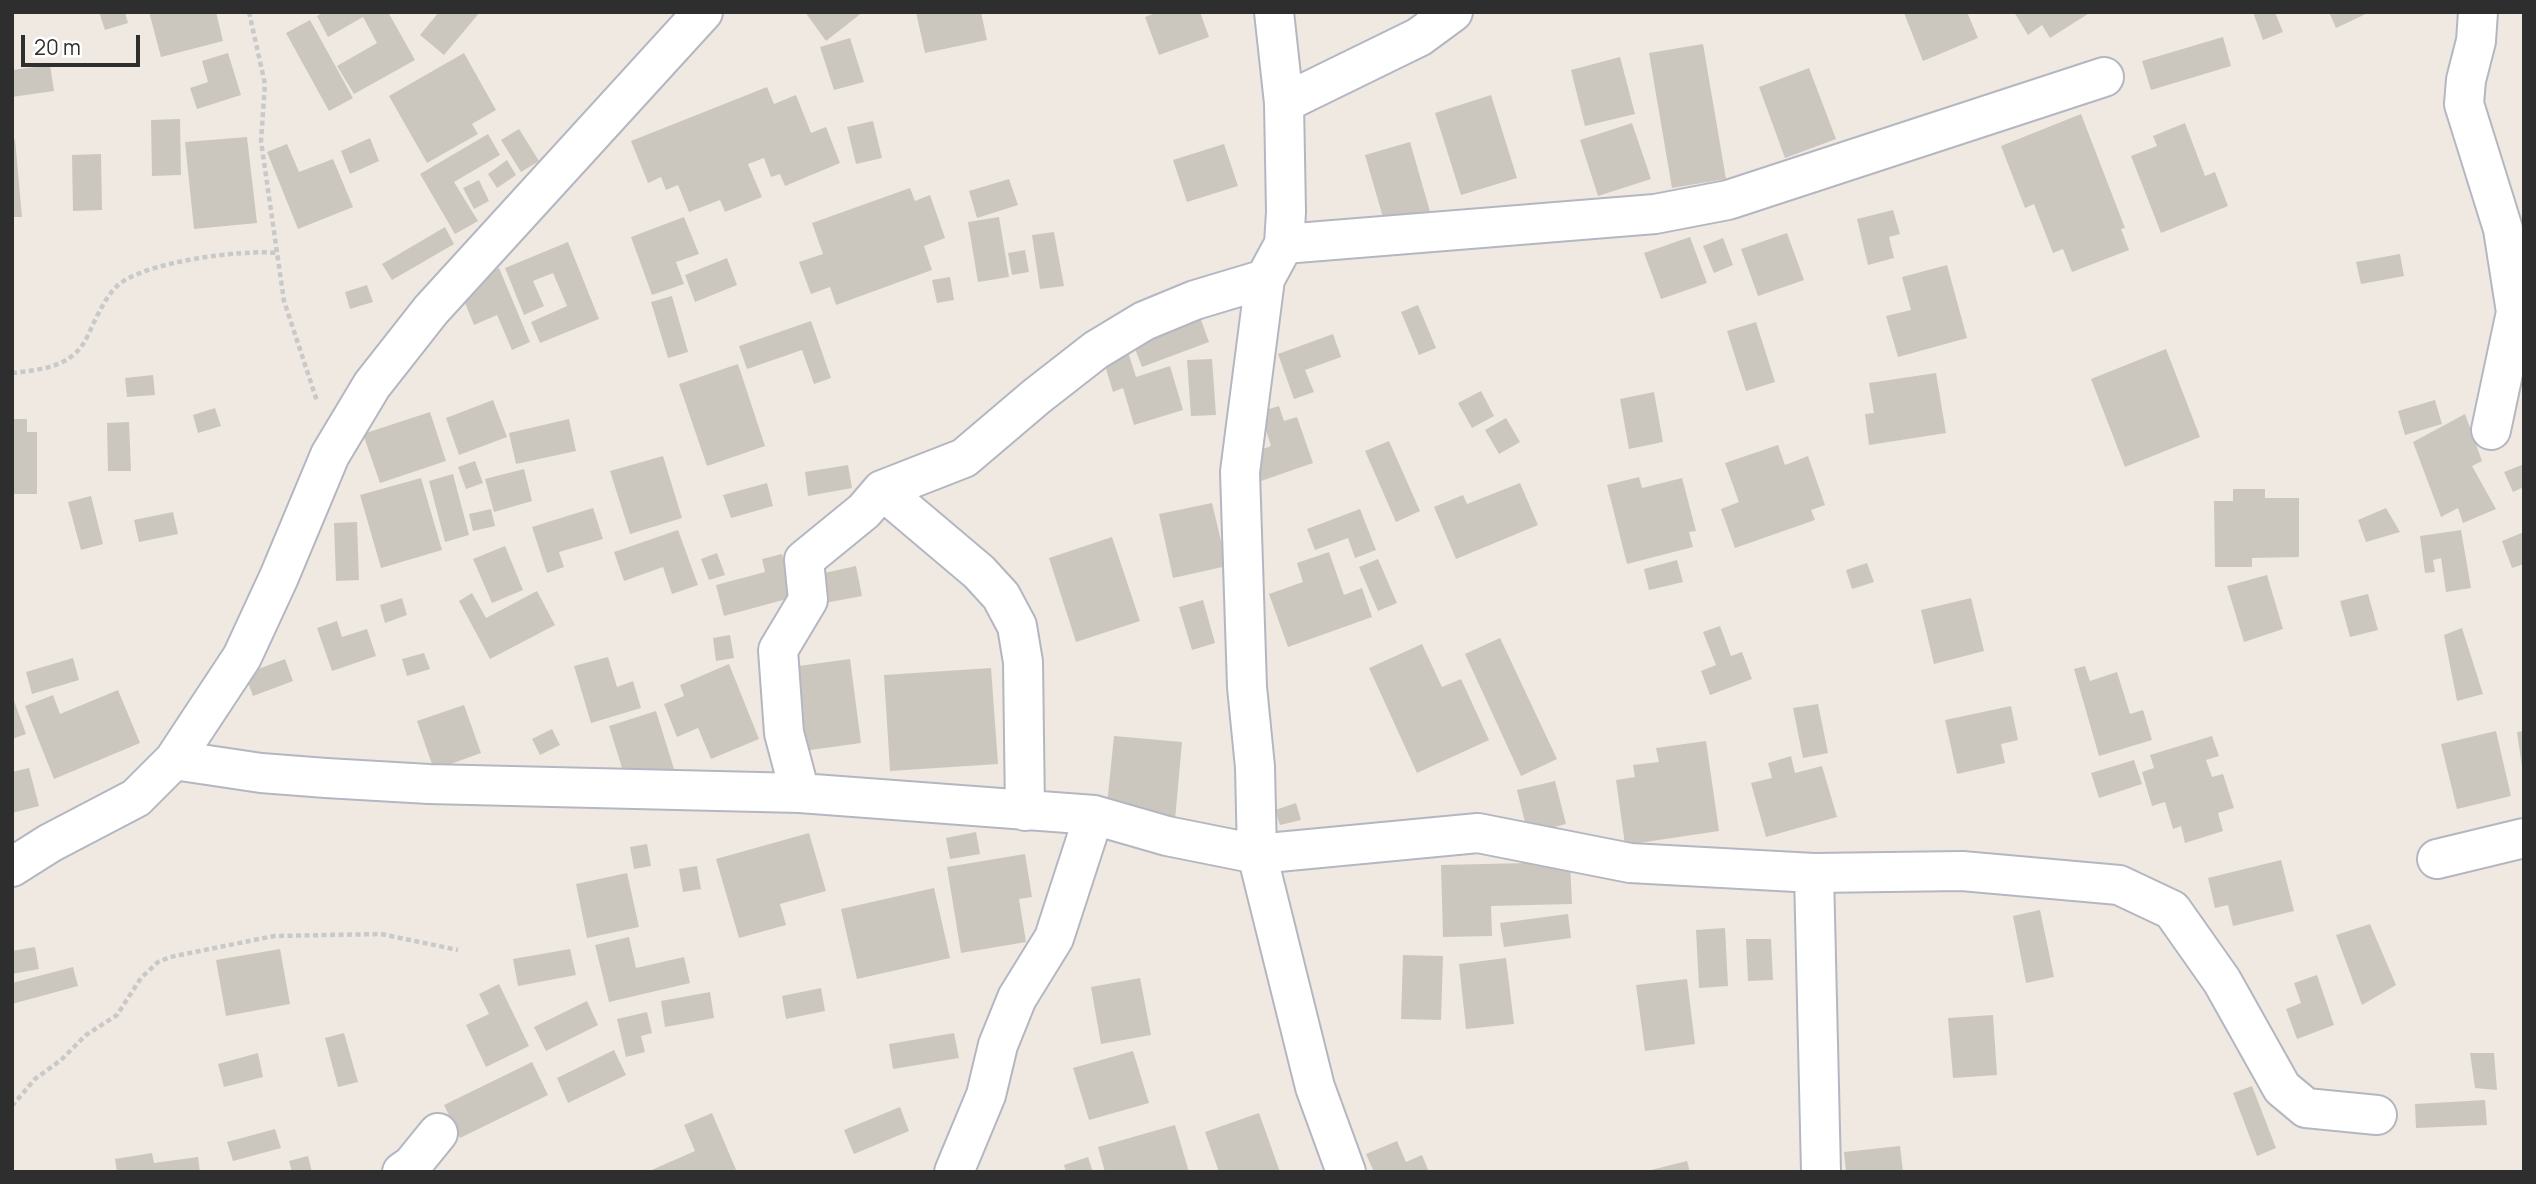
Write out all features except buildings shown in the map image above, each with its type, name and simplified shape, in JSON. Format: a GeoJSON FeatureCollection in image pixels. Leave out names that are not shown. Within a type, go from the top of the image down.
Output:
{"type":"FeatureCollection","features":[{"type":"Feature","properties":{"kind":"street"},"geometry":{"type":"LineString","coordinates":[[12,867],[50,843],[136,799],[174,760],[242,657],[279,577],[330,454],[372,386],[431,310],[704,12]]}},
{"type":"Feature","properties":{"kind":"street"},"geometry":{"type":"LineString","coordinates":[[1274,12],[1284,103],[1284,244],[1265,279],[1240,472],[1247,687],[1255,767],[1257,854],[1315,1087],[1346,1172]]}},
{"type":"Feature","properties":{"kind":"street"},"geometry":{"type":"LineString","coordinates":[[1284,103],[1419,37],[1453,12]]}},
{"type":"Feature","properties":{"kind":"street"},"geometry":{"type":"LineString","coordinates":[[2479,12],[2464,104],[2503,229],[2516,312],[2491,430]]}},
{"type":"Feature","properties":{"kind":"street"},"geometry":{"type":"LineString","coordinates":[[1284,244],[1655,214],[1728,200],[2104,78]]}},
{"type":"Feature","properties":{"kind":"street"},"geometry":{"type":"LineString","coordinates":[[800,793],[785,733],[778,650],[808,600],[804,560],[864,510],[882,490],[964,458],[1096,350],[1144,321],[1195,300],[1265,279]]}},
{"type":"Feature","properties":{"kind":"street"},"geometry":{"type":"LineString","coordinates":[[882,490],[979,572],[1001,596],[1017,626],[1023,663],[1025,811]]}},
{"type":"Feature","properties":{"kind":"street"},"geometry":{"type":"LineString","coordinates":[[174,760],[261,774],[339,779],[456,785],[800,793],[1094,815],[1167,836],[1257,854],[1478,833],[1630,863],[1814,873],[1962,871],[2119,885],[2172,910],[2222,981],[2282,1088],[2306,1108],[2377,1115]]}},
{"type":"Feature","properties":{"kind":"street"},"geometry":{"type":"LineString","coordinates":[[954,1172],[986,1095],[998,1045],[1017,998],[1054,937],[1094,815]]}},
{"type":"Feature","properties":{"kind":"street"},"geometry":{"type":"LineString","coordinates":[[2437,859],[2524,838]]}},
{"type":"Feature","properties":{"kind":"street"},"geometry":{"type":"LineString","coordinates":[[1814,873],[1821,1172]]}},
{"type":"Feature","properties":{"kind":"street"},"geometry":{"type":"LineString","coordinates":[[402,1172],[412,1165],[438,1133]]}},
{"type":"Feature","properties":{"kind":"path"},"geometry":{"type":"LineString","coordinates":[[249,12],[265,84],[261,141],[284,301],[312,382],[330,454]]}},
{"type":"Feature","properties":{"kind":"path"},"geometry":{"type":"LineString","coordinates":[[12,373],[59,365],[72,357],[82,346],[104,302],[118,285],[143,273],[177,262],[208,257],[257,250],[278,253]]}},
{"type":"Feature","properties":{"kind":"path"},"geometry":{"type":"LineString","coordinates":[[12,1106],[34,1079],[61,1060],[86,1035],[117,1015],[141,978],[158,962],[170,957],[274,936],[382,934],[458,950]]}}]}
